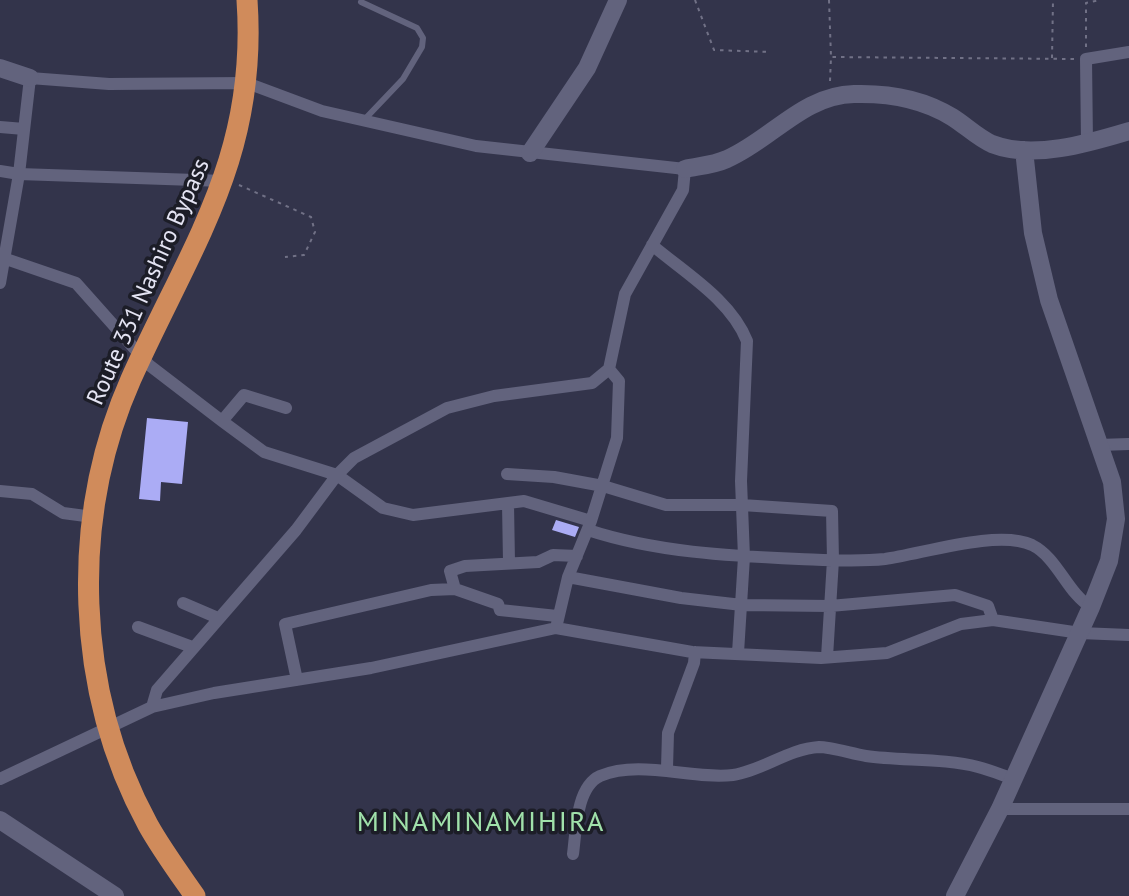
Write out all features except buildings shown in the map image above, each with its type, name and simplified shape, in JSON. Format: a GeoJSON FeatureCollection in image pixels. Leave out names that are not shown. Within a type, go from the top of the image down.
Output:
{"type":"FeatureCollection","features":[{"type":"Feature","properties":{"kind":"highway","name":"Route 331 Nashiro Bypass"},"geometry":{"type":"LineString","coordinates":[[195,896],[148,824],[107,727],[91,630],[89,580],[93,517],[115,424],[141,357],[200,238],[224,181],[247,83],[247,0]]}},
{"type":"Feature","properties":{"kind":"street"},"geometry":{"type":"LineString","coordinates":[[530,153],[587,68],[618,0]]}},
{"type":"Feature","properties":{"kind":"street"},"geometry":{"type":"LineString","coordinates":[[1087,143],[1086,59],[1129,52]]}},
{"type":"Feature","properties":{"kind":"street"},"geometry":{"type":"LineString","coordinates":[[0,68],[30,78],[110,84],[247,83],[322,111],[476,146],[685,169],[728,159],[808,107],[830,97],[853,93],[905,97],[948,115],[991,144],[1024,150],[1087,143],[1129,131]]}},
{"type":"Feature","properties":{"kind":"street"},"geometry":{"type":"LineString","coordinates":[[0,283],[6,213],[19,174],[30,78]]}},
{"type":"Feature","properties":{"kind":"street"},"geometry":{"type":"LineString","coordinates":[[0,127],[24,129]]}},
{"type":"Feature","properties":{"kind":"street"},"geometry":{"type":"LineString","coordinates":[[955,896],[1000,809],[1080,633],[1110,561],[1116,519],[1112,482],[1049,300],[1033,233],[1024,150]]}},
{"type":"Feature","properties":{"kind":"street"},"geometry":{"type":"LineString","coordinates":[[152,707],[157,690],[296,530],[337,475],[355,458],[447,408],[494,396],[592,383],[609,369],[625,294],[683,190],[685,169]]}},
{"type":"Feature","properties":{"kind":"street"},"geometry":{"type":"LineString","coordinates":[[0,171],[19,174],[224,181]]}},
{"type":"Feature","properties":{"kind":"street"},"geometry":{"type":"LineString","coordinates":[[652,244],[725,307],[741,325],[747,341],[742,505],[744,556],[738,653]]}},
{"type":"Feature","properties":{"kind":"street"},"geometry":{"type":"LineString","coordinates":[[3,257],[76,283],[141,357],[222,421],[273,456],[337,475],[383,508],[396,513],[414,515],[524,500],[541,503],[618,540],[744,556],[884,559],[938,547],[1006,541],[1033,545],[1054,565],[1081,601],[1091,607]]}},
{"type":"Feature","properties":{"kind":"street"},"geometry":{"type":"LineString","coordinates":[[557,622],[568,577],[603,486],[617,438],[619,381],[609,369]]}},
{"type":"Feature","properties":{"kind":"street"},"geometry":{"type":"LineString","coordinates":[[222,421],[244,395],[286,408]]}},
{"type":"Feature","properties":{"kind":"street"},"geometry":{"type":"LineString","coordinates":[[1099,445],[1129,444]]}},
{"type":"Feature","properties":{"kind":"street"},"geometry":{"type":"LineString","coordinates":[[507,474],[554,477],[603,486],[666,505],[742,505],[831,511],[833,560],[827,657]]}},
{"type":"Feature","properties":{"kind":"street"},"geometry":{"type":"LineString","coordinates":[[0,491],[32,494],[63,513],[93,517]]}},
{"type":"Feature","properties":{"kind":"street"},"geometry":{"type":"LineString","coordinates":[[508,504],[509,562]]}},
{"type":"Feature","properties":{"kind":"street"},"geometry":{"type":"LineString","coordinates":[[455,589],[449,574],[455,568],[538,562],[553,555],[577,556]]}},
{"type":"Feature","properties":{"kind":"street"},"geometry":{"type":"LineString","coordinates":[[568,577],[681,598],[742,605],[830,607],[955,595],[988,606],[993,620]]}},
{"type":"Feature","properties":{"kind":"street"},"geometry":{"type":"LineString","coordinates":[[297,680],[285,624],[431,590],[455,589],[498,604],[500,610],[695,652],[827,657],[887,653],[961,624],[993,620],[1080,633],[1129,635]]}},
{"type":"Feature","properties":{"kind":"street"},"geometry":{"type":"LineString","coordinates":[[183,603],[218,618]]}},
{"type":"Feature","properties":{"kind":"street"},"geometry":{"type":"LineString","coordinates":[[0,779],[152,707],[297,680],[557,622]]}},
{"type":"Feature","properties":{"kind":"street"},"geometry":{"type":"LineString","coordinates":[[138,627],[192,648]]}},
{"type":"Feature","properties":{"kind":"street"},"geometry":{"type":"LineString","coordinates":[[667,768],[668,733],[694,663],[695,652]]}},
{"type":"Feature","properties":{"kind":"street"},"geometry":{"type":"LineString","coordinates":[[573,854],[582,796],[598,777],[667,768],[682,773],[734,775],[792,753],[821,747],[839,753],[977,766],[1014,779]]}},
{"type":"Feature","properties":{"kind":"street"},"geometry":{"type":"LineString","coordinates":[[1000,809],[1129,809]]}},
{"type":"Feature","properties":{"kind":"street"},"geometry":{"type":"LineString","coordinates":[[0,820],[115,896]]}},
{"type":"Feature","properties":{"kind":"lane"},"geometry":{"type":"LineString","coordinates":[[361,2],[374,3],[417,28],[423,38],[422,47],[403,79],[363,122]]}},
{"type":"Feature","properties":{"kind":"path"},"geometry":{"type":"LineString","coordinates":[[695,0],[714,50],[771,52]]}},
{"type":"Feature","properties":{"kind":"path"},"geometry":{"type":"LineString","coordinates":[[829,0],[830,97]]}},
{"type":"Feature","properties":{"kind":"path"},"geometry":{"type":"LineString","coordinates":[[1052,58],[1053,0]]}},
{"type":"Feature","properties":{"kind":"path"},"geometry":{"type":"LineString","coordinates":[[831,57],[1086,59],[1086,3],[1100,0]]}},
{"type":"Feature","properties":{"kind":"path"},"geometry":{"type":"LineString","coordinates":[[224,181],[311,217],[315,232],[304,255],[297,258],[285,257]]}},
{"type":"Feature","properties":{"kind":"district","name":"MINAMINAMIHIRA"},"geometry":{"type":"Point","coordinates":[481,823]}}]}
